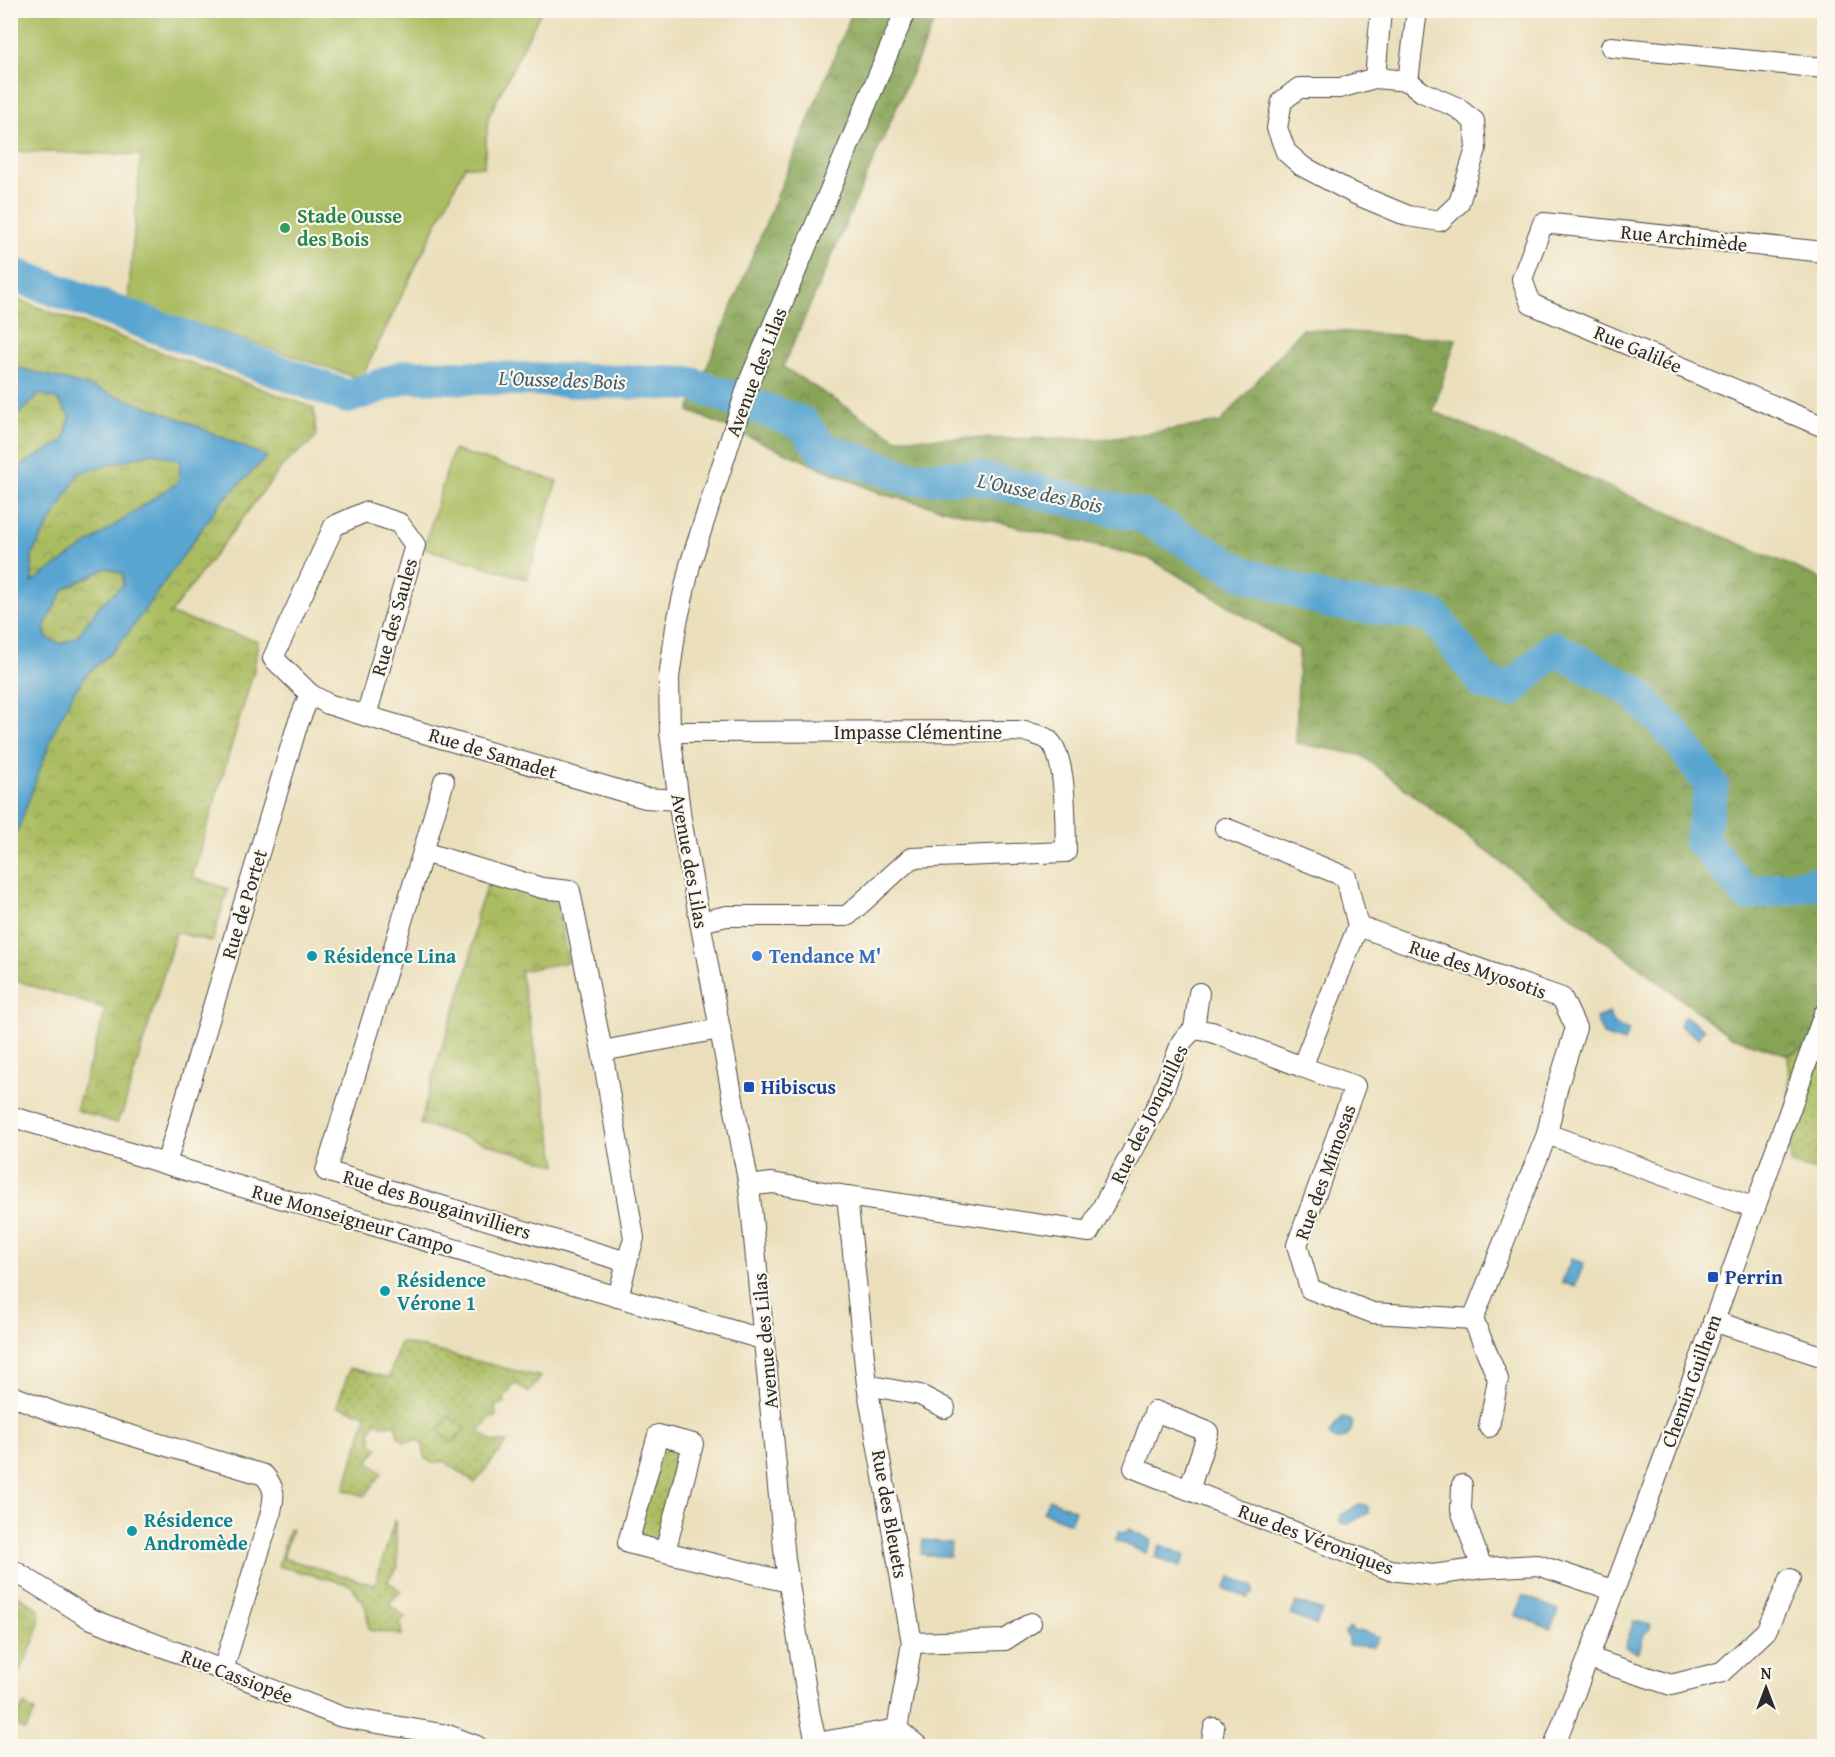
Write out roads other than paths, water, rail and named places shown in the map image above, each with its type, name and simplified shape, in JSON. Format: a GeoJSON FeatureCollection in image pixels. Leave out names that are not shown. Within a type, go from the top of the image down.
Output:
{"type":"FeatureCollection","features":[{"type":"Feature","properties":{"kind":"street","name":"Avenue des Lilas"},"geometry":{"type":"LineString","coordinates":[[817,1744],[788,1582],[749,1186],[678,800],[670,732],[669,678],[676,627],[690,564],[749,382],[906,10]]}},
{"type":"Feature","properties":{"kind":"street"},"geometry":{"type":"LineString","coordinates":[[1375,78],[1381,10]]}},
{"type":"Feature","properties":{"kind":"street"},"geometry":{"type":"LineString","coordinates":[[1408,81],[1417,10]]}},
{"type":"Feature","properties":{"kind":"street"},"geometry":{"type":"LineString","coordinates":[[1611,47],[1824,68]]}},
{"type":"Feature","properties":{"kind":"street"},"geometry":{"type":"LineString","coordinates":[[1375,78],[1408,81],[1422,92],[1456,107],[1474,122],[1476,149],[1459,203],[1440,220],[1408,216],[1353,193],[1302,166],[1286,152],[1277,128],[1282,101],[1299,88],[1340,88],[1375,78]]}},
{"type":"Feature","properties":{"kind":"street","name":"Rue Archimède"},"geometry":{"type":"LineString","coordinates":[[1543,223],[1824,252]]}},
{"type":"Feature","properties":{"kind":"street","name":"Rue Galilée"},"geometry":{"type":"LineString","coordinates":[[1543,223],[1522,279],[1531,304],[1824,427]]}},
{"type":"Feature","properties":{"kind":"street","name":"Rue des Saules"},"geometry":{"type":"LineString","coordinates":[[310,694],[273,658],[334,526],[365,512],[399,523],[415,545],[366,716]]}},
{"type":"Feature","properties":{"kind":"street","name":"Rue de Samadet"},"geometry":{"type":"LineString","coordinates":[[310,694],[328,704],[366,716],[645,798],[678,800]]}},
{"type":"Feature","properties":{"kind":"street","name":"Rue de Portet"},"geometry":{"type":"LineString","coordinates":[[166,1164],[297,726],[310,694]]}},
{"type":"Feature","properties":{"kind":"street","name":"Impasse Clémentine"},"geometry":{"type":"LineString","coordinates":[[670,732],[1025,731],[1048,740],[1059,757],[1063,774],[1066,852],[911,858],[847,916],[727,916],[700,922]]}},
{"type":"Feature","properties":{"kind":"street","name":"Rue des Bougainvilliers"},"geometry":{"type":"LineString","coordinates":[[444,781],[326,1171],[627,1262]]}},
{"type":"Feature","properties":{"kind":"street"},"geometry":{"type":"LineString","coordinates":[[1226,828],[1346,877],[1358,926],[1302,1067]]}},
{"type":"Feature","properties":{"kind":"street"},"geometry":{"type":"LineString","coordinates":[[423,852],[543,888],[570,891],[602,1052],[634,1238],[618,1297]]}},
{"type":"Feature","properties":{"kind":"street","name":"Rue des Myosotis"},"geometry":{"type":"LineString","coordinates":[[1358,926],[1562,998],[1576,1028],[1558,1085],[1548,1134]]}},
{"type":"Feature","properties":{"kind":"street","name":"Rue des Jonquilles"},"geometry":{"type":"LineString","coordinates":[[847,1196],[1089,1232],[1158,1102],[1182,1041],[1194,1029],[1199,993]]}},
{"type":"Feature","properties":{"kind":"street","name":"Chemin Guilhem"},"geometry":{"type":"LineString","coordinates":[[1554,1746],[1589,1658],[1755,1208],[1824,1014]]}},
{"type":"Feature","properties":{"kind":"street"},"geometry":{"type":"LineString","coordinates":[[602,1052],[720,1029]]}},
{"type":"Feature","properties":{"kind":"street","name":"Rue des Jonquilles"},"geometry":{"type":"LineString","coordinates":[[1194,1029],[1212,1032],[1302,1067]]}},
{"type":"Feature","properties":{"kind":"street","name":"Rue des Mimosas"},"geometry":{"type":"LineString","coordinates":[[1302,1067],[1355,1086],[1297,1245],[1310,1289],[1373,1313],[1473,1319]]}},
{"type":"Feature","properties":{"kind":"street","name":"Rue Monseigneur Campo"},"geometry":{"type":"LineString","coordinates":[[10,1116],[765,1340]]}},
{"type":"Feature","properties":{"kind":"street"},"geometry":{"type":"LineString","coordinates":[[1490,1427],[1498,1379],[1473,1319],[1548,1134],[1755,1208]]}},
{"type":"Feature","properties":{"kind":"street"},"geometry":{"type":"LineString","coordinates":[[749,1186],[772,1183],[847,1196]]}},
{"type":"Feature","properties":{"kind":"street","name":"Rue des Bleuets"},"geometry":{"type":"LineString","coordinates":[[847,1196],[867,1385],[912,1643],[897,1729]]}},
{"type":"Feature","properties":{"kind":"street"},"geometry":{"type":"LineString","coordinates":[[1713,1321],[1824,1357]]}},
{"type":"Feature","properties":{"kind":"street"},"geometry":{"type":"LineString","coordinates":[[867,1385],[920,1395],[945,1408]]}},
{"type":"Feature","properties":{"kind":"street"},"geometry":{"type":"LineString","coordinates":[[10,1395],[59,1414],[264,1475],[273,1485],[274,1497],[270,1516],[223,1670]]}},
{"type":"Feature","properties":{"kind":"street"},"geometry":{"type":"LineString","coordinates":[[665,1552],[693,1444],[658,1434],[628,1543],[788,1582]]}},
{"type":"Feature","properties":{"kind":"street"},"geometry":{"type":"LineString","coordinates":[[1462,1485],[1461,1510],[1482,1568]]}},
{"type":"Feature","properties":{"kind":"street","name":"Rue des Véroniques"},"geometry":{"type":"LineString","coordinates":[[1189,1490],[1389,1570],[1433,1575],[1482,1568],[1538,1565],[1613,1590]]}},
{"type":"Feature","properties":{"kind":"street","name":"Rue Cassiopée"},"geometry":{"type":"LineString","coordinates":[[10,1568],[89,1618],[342,1717],[448,1735],[477,1746]]}},
{"type":"Feature","properties":{"kind":"street"},"geometry":{"type":"LineString","coordinates":[[1589,1658],[1671,1685],[1722,1672],[1766,1631],[1790,1579]]}},
{"type":"Feature","properties":{"kind":"street"},"geometry":{"type":"LineString","coordinates":[[912,1643],[1005,1640],[1031,1623]]}},
{"type":"Feature","properties":{"kind":"street"},"geometry":{"type":"LineString","coordinates":[[817,1744],[897,1729],[918,1746]]}},
{"type":"Feature","properties":{"kind":"water"},"geometry":{"type":"Polygon","coordinates":[[[11,366],[91,387],[171,415],[267,457],[220,503],[129,632],[111,653],[87,674],[74,692],[54,731],[20,824],[11,842],[11,471],[64,441],[70,416],[58,400],[40,394],[11,422],[11,366]],[[153,453],[79,473],[32,554],[32,582],[179,481],[180,460],[153,453]],[[107,568],[64,589],[44,627],[47,638],[61,644],[77,637],[99,606],[123,585],[123,574],[107,568]]]}},
{"type":"Feature","properties":{"kind":"water"},"geometry":{"type":"Polygon","coordinates":[[[1609,1013],[1613,1024],[1629,1030],[1624,1042],[1603,1035],[1596,1018],[1609,1013]]]}},
{"type":"Feature","properties":{"kind":"water"},"geometry":{"type":"Polygon","coordinates":[[[1685,1016],[1704,1029],[1698,1038],[1679,1025],[1685,1016]]]}},
{"type":"Feature","properties":{"kind":"water"},"geometry":{"type":"Polygon","coordinates":[[[1571,1259],[1584,1263],[1575,1287],[1562,1282],[1571,1259]]]}},
{"type":"Feature","properties":{"kind":"water"},"geometry":{"type":"Polygon","coordinates":[[[1342,1417],[1349,1419],[1352,1429],[1343,1438],[1333,1439],[1329,1434],[1342,1417]]]}},
{"type":"Feature","properties":{"kind":"water"},"geometry":{"type":"Polygon","coordinates":[[[1049,1499],[1075,1510],[1070,1523],[1043,1512],[1049,1499]]]}},
{"type":"Feature","properties":{"kind":"water"},"geometry":{"type":"Polygon","coordinates":[[[1360,1504],[1368,1507],[1368,1513],[1348,1524],[1340,1521],[1341,1515],[1360,1504]]]}},
{"type":"Feature","properties":{"kind":"water"},"geometry":{"type":"Polygon","coordinates":[[[1128,1529],[1152,1540],[1146,1553],[1115,1540],[1119,1531],[1126,1533],[1128,1529]]]}},
{"type":"Feature","properties":{"kind":"water"},"geometry":{"type":"Polygon","coordinates":[[[923,1540],[951,1543],[950,1557],[921,1554],[923,1540]]]}},
{"type":"Feature","properties":{"kind":"water"},"geometry":{"type":"Polygon","coordinates":[[[1160,1545],[1185,1555],[1180,1567],[1155,1557],[1160,1545]]]}},
{"type":"Feature","properties":{"kind":"water"},"geometry":{"type":"Polygon","coordinates":[[[1230,1577],[1253,1586],[1253,1594],[1248,1598],[1225,1589],[1230,1577]]]}},
{"type":"Feature","properties":{"kind":"water"},"geometry":{"type":"Polygon","coordinates":[[[1523,1595],[1558,1610],[1551,1629],[1515,1615],[1523,1595]]]}},
{"type":"Feature","properties":{"kind":"water"},"geometry":{"type":"Polygon","coordinates":[[[1296,1602],[1322,1611],[1316,1625],[1291,1615],[1296,1602]]]}},
{"type":"Feature","properties":{"kind":"water"},"geometry":{"type":"Polygon","coordinates":[[[1634,1621],[1651,1625],[1649,1631],[1644,1634],[1639,1652],[1625,1647],[1634,1621]]]}},
{"type":"Feature","properties":{"kind":"water"},"geometry":{"type":"Polygon","coordinates":[[[1350,1628],[1354,1632],[1363,1631],[1379,1637],[1374,1647],[1348,1645],[1348,1637],[1345,1633],[1350,1628]]]}},
{"type":"Feature","properties":{"kind":"waterway","name":"L'Ousse des Bois"},"geometry":{"type":"LineString","coordinates":[[10,273],[348,397],[408,376],[692,384],[802,423],[821,448],[909,478],[974,477],[1143,516],[1242,573],[1331,602],[1433,615],[1484,683],[1511,690],[1554,648],[1633,691],[1676,736],[1712,786],[1701,840],[1747,894],[1824,882]]}},
{"type":"Feature","properties":{"kind":"place","name":"Stade Ousse des Bois"},"geometry":{"type":"Point","coordinates":[285,228]}},
{"type":"Feature","properties":{"kind":"place","name":"Résidence Lina"},"geometry":{"type":"Point","coordinates":[312,956]}},
{"type":"Feature","properties":{"kind":"place","name":"Tendance M'"},"geometry":{"type":"Point","coordinates":[757,956]}},
{"type":"Feature","properties":{"kind":"place","name":"Hibiscus"},"geometry":{"type":"Point","coordinates":[749,1087]}},
{"type":"Feature","properties":{"kind":"place","name":"Perrin"},"geometry":{"type":"Point","coordinates":[1713,1277]}},
{"type":"Feature","properties":{"kind":"place","name":"Résidence Vérone 1"},"geometry":{"type":"Point","coordinates":[385,1291]}},
{"type":"Feature","properties":{"kind":"place","name":"Résidence Andromède"},"geometry":{"type":"Point","coordinates":[132,1531]}}]}
